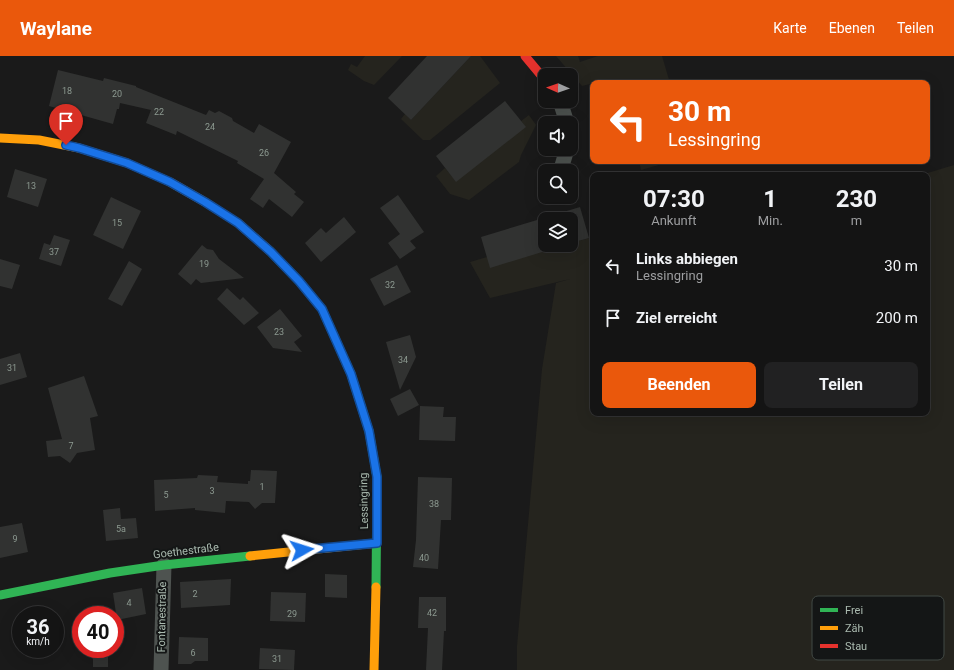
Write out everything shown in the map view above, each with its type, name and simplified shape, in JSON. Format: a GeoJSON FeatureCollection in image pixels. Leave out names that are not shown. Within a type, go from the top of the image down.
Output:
{"type":"FeatureCollection","features":[{"type":"Feature","properties":{"kind":"street"},"geometry":{"type":"LineString","coordinates":[[524,56],[538,72]]}},
{"type":"Feature","properties":{"kind":"street","name":"Lessingring"},"geometry":{"type":"LineString","coordinates":[[0,138],[39,140],[79,148],[127,163],[170,182],[238,223],[271,252],[299,281],[322,309],[351,374],[369,431],[377,477],[374,670]]}},
{"type":"Feature","properties":{"kind":"street","name":"Goethestraße"},"geometry":{"type":"LineString","coordinates":[[0,595],[110,573],[164,565],[377,543]]}},
{"type":"Feature","properties":{"kind":"street","name":"Fontanestraße"},"geometry":{"type":"LineString","coordinates":[[161,670],[164,565]]}},
{"type":"Feature","properties":{"kind":"shaded area"},"geometry":{"type":"Polygon","coordinates":[[[365,56],[402,56],[374,85],[364,81],[348,70],[351,64],[357,67],[365,56]]]}},
{"type":"Feature","properties":{"kind":"shaded area"},"geometry":{"type":"Polygon","coordinates":[[[471,56],[480,56],[500,83],[430,140],[423,140],[401,119],[405,114],[411,120],[471,56]]]}},
{"type":"Feature","properties":{"kind":"shaded area"},"geometry":{"type":"Polygon","coordinates":[[[556,56],[578,56],[580,62],[598,56],[662,56],[669,80],[590,80],[590,84],[582,86],[578,81],[578,68],[566,68],[556,56]]]}},
{"type":"Feature","properties":{"kind":"shaded area"},"geometry":{"type":"Polygon","coordinates":[[[529,115],[536,125],[519,162],[469,200],[450,194],[436,176],[445,168],[456,181],[525,127],[521,121],[529,115]]]}},
{"type":"Feature","properties":{"kind":"shaded area"},"geometry":{"type":"Polygon","coordinates":[[[640,164],[662,164],[641,170],[640,164]]]}},
{"type":"Feature","properties":{"kind":"shaded area"},"geometry":{"type":"Polygon","coordinates":[[[954,165],[954,670],[517,670],[517,646],[542,369],[556,283],[570,279],[490,298],[470,262],[487,257],[538,250],[538,252],[578,252],[578,241],[589,238],[590,416],[930,416],[930,172],[954,165]]]}},
{"type":"Feature","properties":{"kind":"building"},"geometry":{"type":"Polygon","coordinates":[[[427,56],[471,56],[411,120],[388,98],[427,56]]]}},
{"type":"Feature","properties":{"kind":"building"},"geometry":{"type":"Polygon","coordinates":[[[58,70],[103,81],[104,78],[136,86],[206,115],[209,110],[215,113],[219,111],[254,133],[259,124],[291,142],[274,173],[296,192],[294,194],[304,202],[292,217],[269,199],[263,208],[250,199],[264,179],[237,163],[238,161],[177,131],[176,135],[146,123],[151,110],[120,103],[113,124],[49,106],[58,70]]]}},
{"type":"Feature","properties":{"kind":"building"},"geometry":{"type":"Polygon","coordinates":[[[505,101],[526,127],[456,182],[436,156],[505,101]]]}},
{"type":"Feature","properties":{"kind":"building"},"geometry":{"type":"Polygon","coordinates":[[[15,169],[47,179],[38,207],[7,197],[15,169]]]}},
{"type":"Feature","properties":{"kind":"building"},"geometry":{"type":"Polygon","coordinates":[[[398,195],[424,232],[410,241],[416,248],[400,259],[388,243],[400,234],[380,208],[398,195]]]}},
{"type":"Feature","properties":{"kind":"building"},"geometry":{"type":"Polygon","coordinates":[[[111,197],[141,211],[123,249],[93,235],[111,197]]]}},
{"type":"Feature","properties":{"kind":"building"},"geometry":{"type":"Polygon","coordinates":[[[580,207],[589,238],[578,241],[578,212],[564,212],[580,207]]]}},
{"type":"Feature","properties":{"kind":"building"},"geometry":{"type":"Polygon","coordinates":[[[344,217],[356,232],[321,262],[305,243],[321,228],[326,233],[344,217]]]}},
{"type":"Feature","properties":{"kind":"building"},"geometry":{"type":"Polygon","coordinates":[[[538,220],[538,252],[542,252],[490,268],[481,237],[538,220]]]}},
{"type":"Feature","properties":{"kind":"building"},"geometry":{"type":"Polygon","coordinates":[[[54,235],[70,240],[61,266],[39,259],[44,243],[50,245],[54,235]]]}},
{"type":"Feature","properties":{"kind":"building"},"geometry":{"type":"Polygon","coordinates":[[[202,245],[207,249],[213,250],[219,259],[244,278],[201,283],[196,279],[191,285],[178,274],[202,245]]]}},
{"type":"Feature","properties":{"kind":"building"},"geometry":{"type":"Polygon","coordinates":[[[0,259],[20,265],[12,289],[0,286],[0,259]]]}},
{"type":"Feature","properties":{"kind":"building"},"geometry":{"type":"Polygon","coordinates":[[[129,261],[142,269],[122,306],[108,299],[129,261]]]}},
{"type":"Feature","properties":{"kind":"building"},"geometry":{"type":"Polygon","coordinates":[[[397,265],[411,292],[384,306],[370,279],[397,265]]]}},
{"type":"Feature","properties":{"kind":"building"},"geometry":{"type":"Polygon","coordinates":[[[227,288],[240,300],[243,297],[259,313],[244,325],[217,299],[227,288]]]}},
{"type":"Feature","properties":{"kind":"building"},"geometry":{"type":"Polygon","coordinates":[[[280,309],[302,336],[294,342],[302,352],[273,348],[257,327],[280,309]]]}},
{"type":"Feature","properties":{"kind":"building"},"geometry":{"type":"Polygon","coordinates":[[[410,335],[416,357],[400,390],[386,342],[410,335]]]}},
{"type":"Feature","properties":{"kind":"building"},"geometry":{"type":"Polygon","coordinates":[[[20,353],[27,377],[0,385],[0,359],[20,353]]]}},
{"type":"Feature","properties":{"kind":"building"},"geometry":{"type":"Polygon","coordinates":[[[84,376],[98,416],[90,418],[95,450],[77,453],[70,463],[60,456],[48,457],[46,441],[62,439],[48,388],[84,376]]]}},
{"type":"Feature","properties":{"kind":"building"},"geometry":{"type":"Polygon","coordinates":[[[410,389],[419,405],[398,416],[390,399],[410,389]]]}},
{"type":"Feature","properties":{"kind":"building"},"geometry":{"type":"Polygon","coordinates":[[[420,406],[444,407],[443,417],[456,417],[455,441],[419,440],[420,406]]]}},
{"type":"Feature","properties":{"kind":"building"},"geometry":{"type":"Polygon","coordinates":[[[251,470],[277,471],[275,503],[262,503],[255,509],[249,502],[226,501],[225,513],[195,510],[195,508],[155,511],[154,480],[197,478],[198,475],[218,476],[217,482],[248,484],[248,481],[250,481],[251,470]]]}},
{"type":"Feature","properties":{"kind":"building"},"geometry":{"type":"Polygon","coordinates":[[[418,477],[452,478],[451,520],[441,520],[438,569],[413,567],[416,540],[418,477]]]}},
{"type":"Feature","properties":{"kind":"building"},"geometry":{"type":"Polygon","coordinates":[[[120,508],[121,519],[136,518],[138,538],[106,541],[103,510],[120,508]]]}},
{"type":"Feature","properties":{"kind":"building"},"geometry":{"type":"Polygon","coordinates":[[[22,523],[28,552],[0,558],[0,527],[22,523]]]}},
{"type":"Feature","properties":{"kind":"building"},"geometry":{"type":"Polygon","coordinates":[[[325,574],[347,575],[347,598],[325,597],[325,574]]]}},
{"type":"Feature","properties":{"kind":"building"},"geometry":{"type":"Polygon","coordinates":[[[231,579],[230,605],[181,608],[180,582],[231,579]]]}},
{"type":"Feature","properties":{"kind":"building"},"geometry":{"type":"Polygon","coordinates":[[[142,588],[146,614],[124,619],[124,606],[115,606],[113,593],[142,588]]]}},
{"type":"Feature","properties":{"kind":"building"},"geometry":{"type":"Polygon","coordinates":[[[271,592],[306,593],[305,622],[270,621],[271,592]]]}},
{"type":"Feature","properties":{"kind":"building"},"geometry":{"type":"Polygon","coordinates":[[[419,597],[446,597],[446,631],[444,631],[442,670],[426,670],[428,628],[418,628],[419,597]]]}},
{"type":"Feature","properties":{"kind":"building"},"geometry":{"type":"Polygon","coordinates":[[[179,637],[208,638],[208,661],[195,661],[191,664],[178,664],[179,637]]]}},
{"type":"Feature","properties":{"kind":"building"},"geometry":{"type":"Polygon","coordinates":[[[260,648],[295,650],[294,670],[259,669],[260,648]]]}},
{"type":"Feature","properties":{"kind":"building"},"geometry":{"type":"Polygon","coordinates":[[[93,658],[108,658],[108,667],[93,667],[93,658]]]}},
{"type":"Feature","properties":{"kind":"traffic: fast"},"geometry":{"type":"LineString","coordinates":[[270,251],[299,281],[322,309],[351,374],[369,431],[377,477],[376,587]]}},
{"type":"Feature","properties":{"kind":"traffic: fast"},"geometry":{"type":"LineString","coordinates":[[0,595],[110,573],[164,565],[250,556]]}},
{"type":"Feature","properties":{"kind":"traffic: slow"},"geometry":{"type":"LineString","coordinates":[[0,138],[39,140],[79,148],[127,163],[170,182],[205,202],[238,223],[270,251]]}},
{"type":"Feature","properties":{"kind":"traffic: slow"},"geometry":{"type":"LineString","coordinates":[[250,556],[377,543]]}},
{"type":"Feature","properties":{"kind":"traffic: slow"},"geometry":{"type":"LineString","coordinates":[[374,670],[376,587]]}},
{"type":"Feature","properties":{"kind":"traffic: jam"},"geometry":{"type":"LineString","coordinates":[[525,56],[538,72]]}},
{"type":"Feature","properties":{"kind":"route"},"geometry":{"type":"LineString","coordinates":[[66,145],[127,163],[170,182],[238,223],[271,252],[299,281],[322,309],[351,374],[369,431],[377,477],[377,543],[302,550]]}}]}
